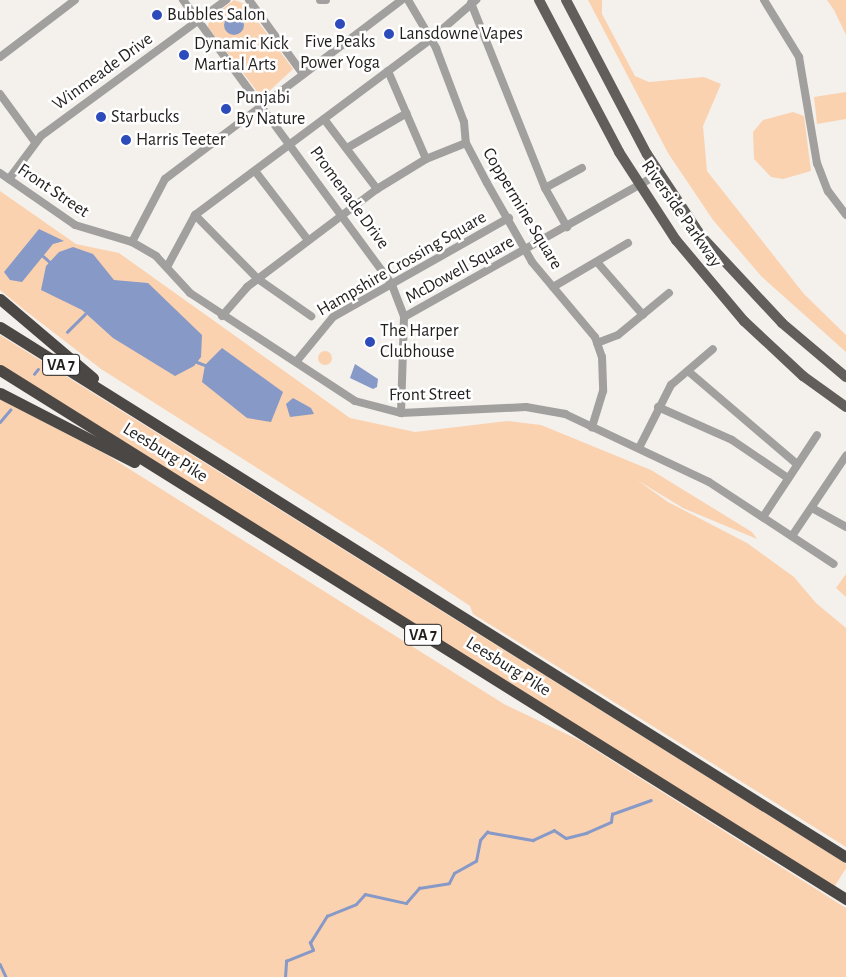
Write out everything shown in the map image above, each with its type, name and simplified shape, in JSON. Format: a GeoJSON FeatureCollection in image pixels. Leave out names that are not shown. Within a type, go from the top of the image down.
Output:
{"type":"FeatureCollection","features":[{"type":"Feature","properties":{"kind":"highway"},"geometry":{"type":"LineString","coordinates":[[0,299],[122,403]]}},
{"type":"Feature","properties":{"kind":"highway","name":"Leesburg Pike"},"geometry":{"type":"LineString","coordinates":[[0,327],[846,856]]}},
{"type":"Feature","properties":{"kind":"highway","name":"Leesburg Pike"},"geometry":{"type":"LineString","coordinates":[[0,370],[846,899]]}},
{"type":"Feature","properties":{"kind":"highway"},"geometry":{"type":"LineString","coordinates":[[0,393],[200,496]]}},
{"type":"Feature","properties":{"kind":"main road","name":"Riverside Parkway"},"geometry":{"type":"LineString","coordinates":[[540,0],[638,186],[693,263],[732,308],[803,376],[846,408]]}},
{"type":"Feature","properties":{"kind":"main road","name":"Riverside Parkway"},"geometry":{"type":"LineString","coordinates":[[566,0],[659,174],[701,236],[750,292],[846,377]]}},
{"type":"Feature","properties":{"kind":"street"},"geometry":{"type":"LineString","coordinates":[[0,57],[75,0]]}},
{"type":"Feature","properties":{"kind":"street","name":"Promenade Drive"},"geometry":{"type":"LineString","coordinates":[[183,0],[343,214],[392,286],[404,317],[401,414]]}},
{"type":"Feature","properties":{"kind":"street","name":"Winmeade Drive"},"geometry":{"type":"LineString","coordinates":[[8,179],[35,142],[226,0]]}},
{"type":"Feature","properties":{"kind":"street"},"geometry":{"type":"LineString","coordinates":[[249,0],[303,74]]}},
{"type":"Feature","properties":{"kind":"street"},"geometry":{"type":"LineString","coordinates":[[320,0],[326,0]]}},
{"type":"Feature","properties":{"kind":"street"},"geometry":{"type":"LineString","coordinates":[[132,242],[159,185],[402,0]]}},
{"type":"Feature","properties":{"kind":"street","name":"Coppermine Square"},"geometry":{"type":"LineString","coordinates":[[408,0],[431,39],[464,122],[466,143],[526,251],[597,343]]}},
{"type":"Feature","properties":{"kind":"street"},"geometry":{"type":"LineString","coordinates":[[764,0],[799,57],[816,164],[828,191],[846,215]]}},
{"type":"Feature","properties":{"kind":"street"},"geometry":{"type":"LineString","coordinates":[[168,267],[195,215],[431,39],[473,2],[545,188],[567,227]]}},
{"type":"Feature","properties":{"kind":"street"},"geometry":{"type":"LineString","coordinates":[[388,71],[426,159]]}},
{"type":"Feature","properties":{"kind":"street"},"geometry":{"type":"LineString","coordinates":[[0,94],[35,142]]}},
{"type":"Feature","properties":{"kind":"street"},"geometry":{"type":"LineString","coordinates":[[347,148],[407,113]]}},
{"type":"Feature","properties":{"kind":"street"},"geometry":{"type":"LineString","coordinates":[[324,118],[377,189]]}},
{"type":"Feature","properties":{"kind":"street"},"geometry":{"type":"LineString","coordinates":[[222,316],[258,279],[377,189],[426,159],[466,143]]}},
{"type":"Feature","properties":{"kind":"street"},"geometry":{"type":"LineString","coordinates":[[545,188],[582,168]]}},
{"type":"Feature","properties":{"kind":"street"},"geometry":{"type":"LineString","coordinates":[[254,171],[308,240]]}},
{"type":"Feature","properties":{"kind":"street","name":"Front Street"},"geometry":{"type":"LineString","coordinates":[[0,173],[83,230],[132,242],[168,267],[190,293],[222,316],[355,401],[401,414],[534,407],[592,427],[697,475],[834,564]]}},
{"type":"Feature","properties":{"kind":"street","name":"McDowell Square"},"geometry":{"type":"LineString","coordinates":[[404,317],[526,251],[659,174]]}},
{"type":"Feature","properties":{"kind":"street"},"geometry":{"type":"LineString","coordinates":[[195,215],[258,279],[311,316]]}},
{"type":"Feature","properties":{"kind":"street","name":"Hampshire Crossing Square"},"geometry":{"type":"LineString","coordinates":[[296,362],[333,317],[392,286],[509,218]]}},
{"type":"Feature","properties":{"kind":"street"},"geometry":{"type":"LineString","coordinates":[[553,287],[628,243]]}},
{"type":"Feature","properties":{"kind":"street"},"geometry":{"type":"LineString","coordinates":[[597,262],[643,315]]}},
{"type":"Feature","properties":{"kind":"street"},"geometry":{"type":"LineString","coordinates":[[592,427],[603,390],[597,343],[618,335],[670,293]]}},
{"type":"Feature","properties":{"kind":"street"},"geometry":{"type":"LineString","coordinates":[[638,448],[658,407],[688,371],[713,349]]}},
{"type":"Feature","properties":{"kind":"street"},"geometry":{"type":"LineString","coordinates":[[688,371],[796,464]]}},
{"type":"Feature","properties":{"kind":"street"},"geometry":{"type":"LineString","coordinates":[[658,407],[732,440],[788,478]]}},
{"type":"Feature","properties":{"kind":"street"},"geometry":{"type":"LineString","coordinates":[[763,517],[816,435]]}},
{"type":"Feature","properties":{"kind":"street"},"geometry":{"type":"LineString","coordinates":[[792,536],[846,456]]}},
{"type":"Feature","properties":{"kind":"street"},"geometry":{"type":"LineString","coordinates":[[812,508],[844,527],[846,519]]}},
{"type":"Feature","properties":{"kind":"shaded area"},"geometry":{"type":"Polygon","coordinates":[[[234,0],[245,4],[293,69],[265,95],[259,94],[208,27],[209,19],[234,0]]]}},
{"type":"Feature","properties":{"kind":"shaded area"},"geometry":{"type":"Polygon","coordinates":[[[588,0],[602,0],[602,14],[635,76],[649,82],[704,77],[721,84],[703,126],[707,171],[804,294],[846,335],[846,352],[762,277],[713,220],[668,153],[588,0]]]}},
{"type":"Feature","properties":{"kind":"shaded area"},"geometry":{"type":"Polygon","coordinates":[[[827,0],[846,0],[846,35],[834,10],[827,0]]]}},
{"type":"Feature","properties":{"kind":"shaded area"},"geometry":{"type":"Polygon","coordinates":[[[846,92],[846,119],[817,124],[814,97],[846,92]]]}},
{"type":"Feature","properties":{"kind":"shaded area"},"geometry":{"type":"Polygon","coordinates":[[[793,112],[804,116],[811,171],[783,179],[771,177],[754,159],[753,132],[763,120],[793,112]]]}},
{"type":"Feature","properties":{"kind":"shaded area"},"geometry":{"type":"Polygon","coordinates":[[[0,191],[76,244],[119,253],[350,418],[415,432],[507,421],[541,425],[651,470],[752,532],[757,539],[683,508],[637,480],[668,502],[747,543],[794,577],[816,603],[846,628],[846,847],[473,614],[470,606],[374,542],[101,369],[27,312],[0,290],[0,191]]]}},
{"type":"Feature","properties":{"kind":"shaded area"},"geometry":{"type":"Polygon","coordinates":[[[0,335],[846,864],[846,868],[834,887],[0,366],[0,335]]]}},
{"type":"Feature","properties":{"kind":"shaded area"},"geometry":{"type":"Polygon","coordinates":[[[322,351],[328,351],[332,358],[328,365],[322,365],[318,361],[318,355],[322,351]]]}},
{"type":"Feature","properties":{"kind":"shaded area"},"geometry":{"type":"Polygon","coordinates":[[[0,399],[107,455],[504,704],[581,741],[846,908],[846,977],[0,977],[0,399]]]}},
{"type":"Feature","properties":{"kind":"shaded area"},"geometry":{"type":"Polygon","coordinates":[[[846,574],[846,597],[836,588],[846,574]]]}},
{"type":"Feature","properties":{"kind":"water"},"geometry":{"type":"Polygon","coordinates":[[[234,15],[241,18],[244,25],[241,32],[234,35],[227,32],[224,25],[227,18],[234,15]]]}},
{"type":"Feature","properties":{"kind":"water"},"geometry":{"type":"Polygon","coordinates":[[[39,229],[64,241],[53,244],[22,282],[10,280],[4,272],[39,229]]]}},
{"type":"Feature","properties":{"kind":"water"},"geometry":{"type":"Polygon","coordinates":[[[73,247],[93,254],[114,280],[148,283],[202,335],[201,357],[194,366],[175,376],[113,338],[82,310],[41,290],[46,266],[59,252],[73,247]]]}},
{"type":"Feature","properties":{"kind":"water"},"geometry":{"type":"Polygon","coordinates":[[[222,348],[283,392],[271,422],[247,418],[202,382],[205,365],[222,348]]]}},
{"type":"Feature","properties":{"kind":"water"},"geometry":{"type":"Polygon","coordinates":[[[355,364],[378,379],[377,387],[373,389],[350,378],[355,364]]]}},
{"type":"Feature","properties":{"kind":"water"},"geometry":{"type":"Polygon","coordinates":[[[293,398],[311,408],[314,414],[290,417],[286,404],[293,398]]]}},
{"type":"Feature","properties":{"kind":"waterway"},"geometry":{"type":"LineString","coordinates":[[43,256],[50,262]]}},
{"type":"Feature","properties":{"kind":"waterway"},"geometry":{"type":"LineString","coordinates":[[67,332],[85,314]]}},
{"type":"Feature","properties":{"kind":"waterway"},"geometry":{"type":"LineString","coordinates":[[197,362],[205,365]]}},
{"type":"Feature","properties":{"kind":"waterway"},"geometry":{"type":"LineString","coordinates":[[34,374],[38,369]]}},
{"type":"Feature","properties":{"kind":"waterway"},"geometry":{"type":"LineString","coordinates":[[0,422],[10,410]]}},
{"type":"Feature","properties":{"kind":"waterway"},"geometry":{"type":"LineString","coordinates":[[285,977],[286,961],[313,950],[310,943],[327,916],[356,904],[365,894],[406,903],[419,888],[449,883],[454,873],[476,861],[480,840],[487,832],[533,840],[554,830],[566,838],[586,833],[611,822],[612,814],[651,800]]}},
{"type":"Feature","properties":{"kind":"waterway"},"geometry":{"type":"LineString","coordinates":[[0,964],[6,977]]}},
{"type":"Feature","properties":{"kind":"place","name":"Bubbles Salon"},"geometry":{"type":"Point","coordinates":[157,15]}},
{"type":"Feature","properties":{"kind":"place","name":"Five Peaks Power Yoga"},"geometry":{"type":"Point","coordinates":[340,24]}},
{"type":"Feature","properties":{"kind":"place","name":"Lansdowne Vapes"},"geometry":{"type":"Point","coordinates":[389,34]}},
{"type":"Feature","properties":{"kind":"place","name":"Dynamic Kick Martial Arts"},"geometry":{"type":"Point","coordinates":[184,55]}},
{"type":"Feature","properties":{"kind":"place","name":"Punjabi By Nature"},"geometry":{"type":"Point","coordinates":[226,109]}},
{"type":"Feature","properties":{"kind":"place","name":"Starbucks"},"geometry":{"type":"Point","coordinates":[101,117]}},
{"type":"Feature","properties":{"kind":"place","name":"Harris Teeter"},"geometry":{"type":"Point","coordinates":[126,140]}},
{"type":"Feature","properties":{"kind":"place","name":"The Harper Clubhouse"},"geometry":{"type":"Point","coordinates":[370,342]}}]}
